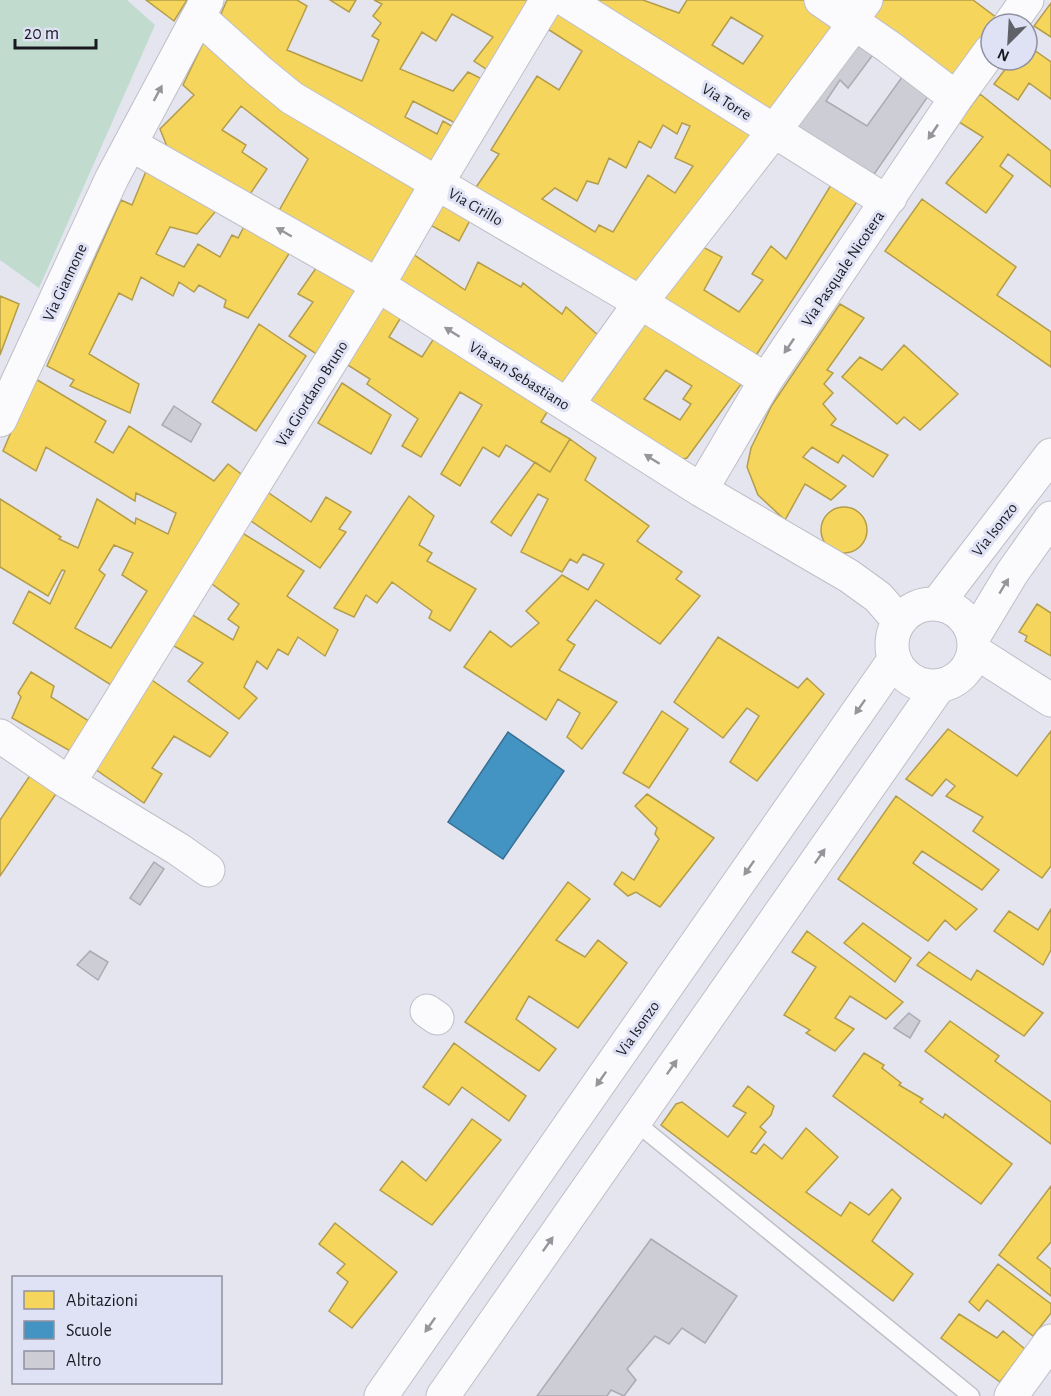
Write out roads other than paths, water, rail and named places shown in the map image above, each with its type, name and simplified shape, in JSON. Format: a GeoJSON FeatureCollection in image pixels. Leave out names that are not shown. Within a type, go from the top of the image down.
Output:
{"type":"FeatureCollection","features":[{"type":"Feature","properties":{"kind":"street","name":"Via Giordano Bruno"},"geometry":{"type":"LineString","coordinates":[[69,783],[378,285],[547,0]]}},
{"type":"Feature","properties":{"kind":"street","name":"Via Torre"},"geometry":{"type":"LineString","coordinates":[[567,0],[876,195],[890,198]]}},
{"type":"Feature","properties":{"kind":"street"},"geometry":{"type":"LineString","coordinates":[[821,0],[858,10],[956,98]]}},
{"type":"Feature","properties":{"kind":"street","name":"Via Cirillo"},"geometry":{"type":"LineString","coordinates":[[203,9],[259,71],[291,98],[640,303],[766,380]]}},
{"type":"Feature","properties":{"kind":"street","name":"Via Giannone"},"geometry":{"type":"LineString","coordinates":[[0,420],[112,178],[203,9]]}},
{"type":"Feature","properties":{"kind":"street"},"geometry":{"type":"LineString","coordinates":[[567,405],[640,303],[849,31],[858,10]]}},
{"type":"Feature","properties":{"kind":"street","name":"Via Pasquale Nicotera"},"geometry":{"type":"LineString","coordinates":[[701,490],[766,380],[979,66]]}},
{"type":"Feature","properties":{"kind":"street","name":"Via san Sebastiano"},"geometry":{"type":"LineString","coordinates":[[130,144],[378,285],[701,490],[849,576],[878,597],[899,621]]}},
{"type":"Feature","properties":{"kind":"street","name":"Via Isonzo"},"geometry":{"type":"LineString","coordinates":[[937,604],[1051,455]]}},
{"type":"Feature","properties":{"kind":"street"},"geometry":{"type":"LineString","coordinates":[[1051,518],[1012,573],[974,644],[966,670],[949,684],[925,686],[912,681],[901,672],[894,660],[891,647],[893,633],[899,621],[909,610],[923,605],[937,604],[950,607],[961,614],[969,624],[974,644],[1051,700]]}},
{"type":"Feature","properties":{"kind":"street","name":"Via Isonzo"},"geometry":{"type":"LineString","coordinates":[[381,1396],[894,660]]}},
{"type":"Feature","properties":{"kind":"street"},"geometry":{"type":"LineString","coordinates":[[443,1396],[939,686]]}},
{"type":"Feature","properties":{"kind":"street"},"geometry":{"type":"LineString","coordinates":[[0,736],[69,783],[178,849],[208,870]]}},
{"type":"Feature","properties":{"kind":"street"},"geometry":{"type":"LineString","coordinates":[[480,1255],[481,1269],[490,1281],[505,1287],[520,1284]]}},
{"type":"Feature","properties":{"kind":"street"},"geometry":{"type":"LineString","coordinates":[[451,1294],[466,1293],[481,1299],[490,1311],[493,1323]]}},
{"type":"Feature","properties":{"kind":"street"},"geometry":{"type":"LineString","coordinates":[[1011,1396],[1051,1341]]}},
{"type":"Feature","properties":{"kind":"lane"},"geometry":{"type":"LineString","coordinates":[[634,1121],[971,1396]]}}]}
